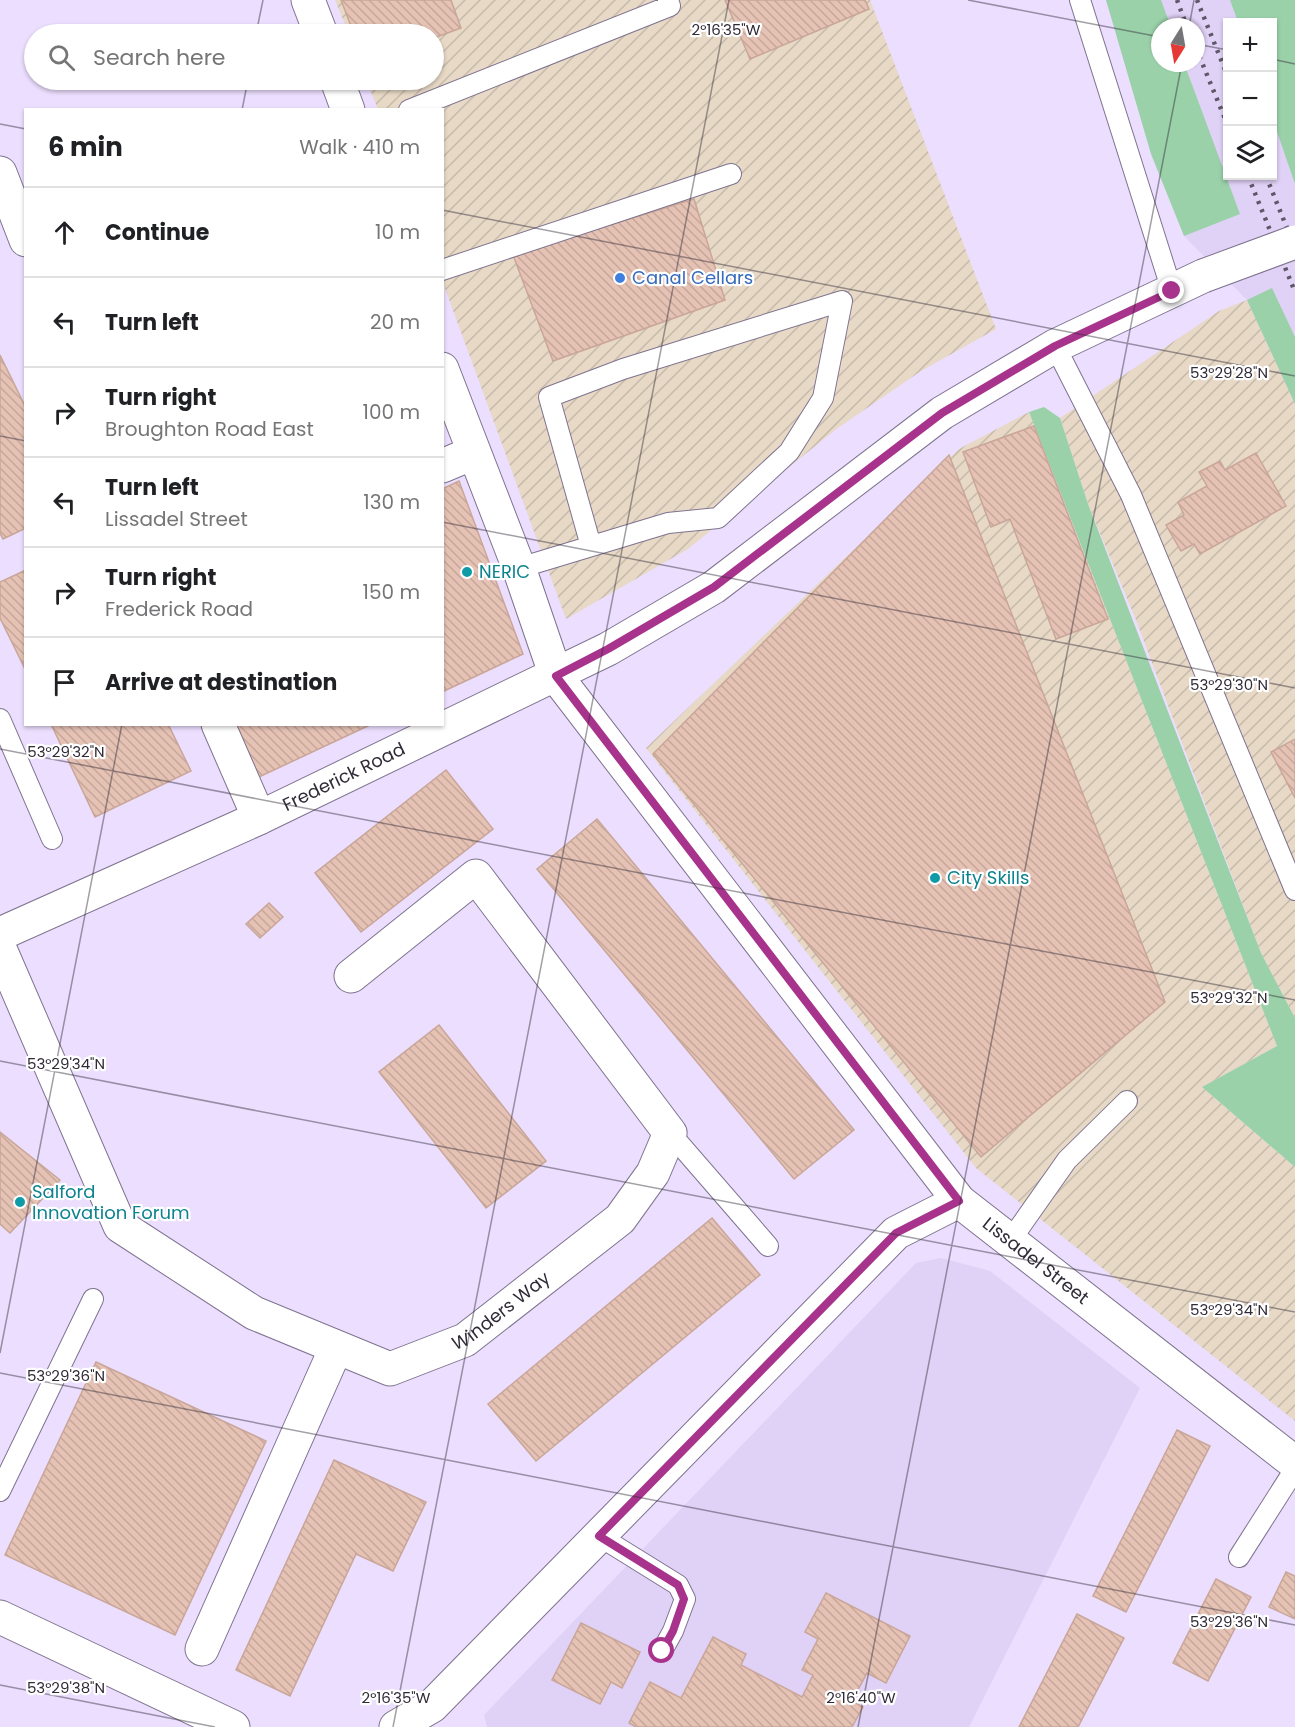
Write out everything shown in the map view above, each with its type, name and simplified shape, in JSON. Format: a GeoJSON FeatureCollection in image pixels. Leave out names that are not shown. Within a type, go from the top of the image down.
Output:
{"type":"FeatureCollection","features":[{"type":"Feature","properties":{"kind":"street"},"geometry":{"type":"LineString","coordinates":[[308,0],[317,24]]}},
{"type":"Feature","properties":{"kind":"street"},"geometry":{"type":"LineString","coordinates":[[341,90],[347,108]]}},
{"type":"Feature","properties":{"kind":"street"},"geometry":{"type":"LineString","coordinates":[[0,173],[24,235]]}},
{"type":"Feature","properties":{"kind":"street","name":"Frederick Road"},"geometry":{"type":"LineString","coordinates":[[0,934],[259,818],[608,649],[714,587],[942,413],[1026,362],[1203,276],[1295,242]]}},
{"type":"Feature","properties":{"kind":"street","name":"Lissadel Street"},"geometry":{"type":"LineString","coordinates":[[444,374],[519,568],[556,676],[959,1201],[1295,1463]]}},
{"type":"Feature","properties":{"kind":"street"},"geometry":{"type":"LineString","coordinates":[[444,465],[473,453]]}},
{"type":"Feature","properties":{"kind":"street"},"geometry":{"type":"LineString","coordinates":[[219,726],[259,818]]}},
{"type":"Feature","properties":{"kind":"street"},"geometry":{"type":"LineString","coordinates":[[351,976],[476,876],[670,1133]]}},
{"type":"Feature","properties":{"kind":"street","name":"Winders Way"},"geometry":{"type":"LineString","coordinates":[[0,949],[120,1226],[254,1313],[390,1369],[465,1340],[620,1219],[653,1173],[670,1133]]}},
{"type":"Feature","properties":{"kind":"street"},"geometry":{"type":"LineString","coordinates":[[396,1727],[432,1706],[896,1233],[959,1201]]}},
{"type":"Feature","properties":{"kind":"street"},"geometry":{"type":"LineString","coordinates":[[202,1649],[336,1348]]}},
{"type":"Feature","properties":{"kind":"street"},"geometry":{"type":"LineString","coordinates":[[0,1617],[233,1727]]}},
{"type":"Feature","properties":{"kind":"lane"},"geometry":{"type":"LineString","coordinates":[[415,108],[670,6],[668,0]]}},
{"type":"Feature","properties":{"kind":"lane"},"geometry":{"type":"LineString","coordinates":[[1080,0],[1172,291]]}},
{"type":"Feature","properties":{"kind":"lane"},"geometry":{"type":"LineString","coordinates":[[444,269],[730,174]]}},
{"type":"Feature","properties":{"kind":"lane"},"geometry":{"type":"LineString","coordinates":[[519,568],[668,523],[718,518],[789,452],[823,398],[842,301],[623,369],[549,397],[591,546]]}},
{"type":"Feature","properties":{"kind":"lane"},"geometry":{"type":"LineString","coordinates":[[1055,346],[1131,495],[1295,890]]}},
{"type":"Feature","properties":{"kind":"lane"},"geometry":{"type":"LineString","coordinates":[[1,722],[52,839]]}},
{"type":"Feature","properties":{"kind":"lane"},"geometry":{"type":"LineString","coordinates":[[1010,1241],[1066,1160],[1127,1101]]}},
{"type":"Feature","properties":{"kind":"lane"},"geometry":{"type":"LineString","coordinates":[[670,1133],[768,1246]]}},
{"type":"Feature","properties":{"kind":"lane"},"geometry":{"type":"LineString","coordinates":[[0,1491],[93,1299]]}},
{"type":"Feature","properties":{"kind":"lane"},"geometry":{"type":"LineString","coordinates":[[1239,1557],[1295,1469]]}},
{"type":"Feature","properties":{"kind":"lane"},"geometry":{"type":"LineString","coordinates":[[599,1536],[678,1585],[684,1599],[673,1631],[662,1651]]}},
{"type":"Feature","properties":{"kind":"shaded area"},"geometry":{"type":"Polygon","coordinates":[[[335,0],[870,0],[996,329],[921,371],[835,430],[688,549],[566,619],[444,286],[444,108],[378,108],[370,90],[444,90],[444,24],[345,24],[335,0]]]}},
{"type":"Feature","properties":{"kind":"shaded area"},"geometry":{"type":"Polygon","coordinates":[[[1106,0],[1295,0],[1295,404],[1247,300],[1184,236],[1106,0]]]}},
{"type":"Feature","properties":{"kind":"shaded area"},"geometry":{"type":"Polygon","coordinates":[[[1247,300],[1295,404],[1295,1018],[1261,953],[1136,620],[1088,504],[1060,418],[1219,311],[1247,300]]]}},
{"type":"Feature","properties":{"kind":"shaded area"},"geometry":{"type":"Polygon","coordinates":[[[1029,412],[1277,1046],[1202,1087],[1295,1167],[1295,1421],[976,1168],[646,748],[959,449],[1029,412]]]}},
{"type":"Feature","properties":{"kind":"shaded area"},"geometry":{"type":"Polygon","coordinates":[[[941,1258],[990,1271],[1140,1388],[969,1727],[487,1727],[484,1715],[916,1263],[941,1258]]]}},
{"type":"Feature","properties":{"kind":"green space"},"geometry":{"type":"Polygon","coordinates":[[[1106,0],[1161,0],[1168,18],[1151,18],[1151,72],[1187,72],[1223,168],[1223,180],[1227,180],[1240,214],[1184,236],[1151,154],[1106,0]]]}},
{"type":"Feature","properties":{"kind":"green space"},"geometry":{"type":"Polygon","coordinates":[[[1230,0],[1295,0],[1295,184],[1277,132],[1277,18],[1237,18],[1230,0]]]}},
{"type":"Feature","properties":{"kind":"green space"},"geometry":{"type":"Polygon","coordinates":[[[1272,288],[1295,337],[1295,404],[1247,300],[1272,288]]]}},
{"type":"Feature","properties":{"kind":"green space"},"geometry":{"type":"Polygon","coordinates":[[[1044,407],[1060,418],[1088,504],[1261,953],[1295,1018],[1295,1167],[1202,1087],[1277,1046],[1029,412],[1044,407]]]}},
{"type":"Feature","properties":{"kind":"building"},"geometry":{"type":"Polygon","coordinates":[[[341,0],[451,0],[461,28],[444,34],[444,24],[350,24],[341,0]]]}},
{"type":"Feature","properties":{"kind":"building"},"geometry":{"type":"Polygon","coordinates":[[[725,0],[865,0],[869,9],[750,59],[725,0]]]}},
{"type":"Feature","properties":{"kind":"building","name":"Canal Cellars"},"geometry":{"type":"Polygon","coordinates":[[[694,199],[725,300],[553,361],[513,255],[694,199]]]}},
{"type":"Feature","properties":{"kind":"building"},"geometry":{"type":"Polygon","coordinates":[[[0,355],[24,404],[24,529],[3,539],[0,533],[0,355]]]}},
{"type":"Feature","properties":{"kind":"building"},"geometry":{"type":"Polygon","coordinates":[[[1034,426],[1108,619],[1056,639],[1010,519],[991,527],[963,452],[1034,426]]]}},
{"type":"Feature","properties":{"kind":"building"},"geometry":{"type":"Polygon","coordinates":[[[1256,453],[1286,506],[1200,554],[1194,544],[1181,551],[1166,525],[1184,515],[1178,502],[1207,486],[1199,472],[1220,461],[1225,470],[1256,453]]]}},
{"type":"Feature","properties":{"kind":"building","name":"City Skills"},"geometry":{"type":"Polygon","coordinates":[[[949,455],[1165,1002],[981,1157],[653,754],[949,455]]]}},
{"type":"Feature","properties":{"kind":"building","name":"NERIC"},"geometry":{"type":"Polygon","coordinates":[[[459,481],[523,654],[444,691],[444,488],[459,481]]]}},
{"type":"Feature","properties":{"kind":"building"},"geometry":{"type":"Polygon","coordinates":[[[24,571],[24,667],[0,618],[0,582],[24,571]]]}},
{"type":"Feature","properties":{"kind":"building"},"geometry":{"type":"Polygon","coordinates":[[[52,726],[169,726],[191,771],[95,817],[52,726]]]}},
{"type":"Feature","properties":{"kind":"building"},"geometry":{"type":"Polygon","coordinates":[[[237,726],[368,726],[259,777],[237,726]]]}},
{"type":"Feature","properties":{"kind":"building"},"geometry":{"type":"Polygon","coordinates":[[[1295,739],[1295,798],[1271,752],[1295,739]]]}},
{"type":"Feature","properties":{"kind":"building"},"geometry":{"type":"Polygon","coordinates":[[[446,770],[493,829],[361,932],[315,873],[446,770]]]}},
{"type":"Feature","properties":{"kind":"building"},"geometry":{"type":"Polygon","coordinates":[[[597,819],[854,1130],[794,1179],[537,869],[597,819]]]}},
{"type":"Feature","properties":{"kind":"building"},"geometry":{"type":"Polygon","coordinates":[[[269,903],[283,917],[260,938],[246,924],[269,903]]]}},
{"type":"Feature","properties":{"kind":"building"},"geometry":{"type":"Polygon","coordinates":[[[439,1025],[546,1161],[486,1208],[379,1072],[439,1025]]]}},
{"type":"Feature","properties":{"kind":"building","name":"Salford Innovation Forum"},"geometry":{"type":"Polygon","coordinates":[[[0,1132],[60,1180],[10,1233],[0,1224],[0,1132]]]}},
{"type":"Feature","properties":{"kind":"building"},"geometry":{"type":"Polygon","coordinates":[[[712,1218],[760,1275],[536,1461],[488,1404],[712,1218]]]}},
{"type":"Feature","properties":{"kind":"building"},"geometry":{"type":"Polygon","coordinates":[[[96,1362],[266,1441],[175,1635],[5,1555],[96,1362]]]}},
{"type":"Feature","properties":{"kind":"building"},"geometry":{"type":"Polygon","coordinates":[[[1177,1430],[1210,1446],[1126,1612],[1093,1596],[1177,1430]]]}},
{"type":"Feature","properties":{"kind":"building"},"geometry":{"type":"Polygon","coordinates":[[[334,1460],[426,1502],[393,1571],[356,1554],[290,1696],[236,1670],[334,1460]]]}},
{"type":"Feature","properties":{"kind":"building"},"geometry":{"type":"Polygon","coordinates":[[[1286,1572],[1295,1576],[1295,1619],[1269,1607],[1286,1572]]]}},
{"type":"Feature","properties":{"kind":"building"},"geometry":{"type":"Polygon","coordinates":[[[1216,1579],[1251,1597],[1208,1681],[1173,1663],[1216,1579]]]}},
{"type":"Feature","properties":{"kind":"building"},"geometry":{"type":"Polygon","coordinates":[[[826,1593],[910,1636],[886,1683],[867,1673],[852,1701],[863,1707],[852,1727],[636,1727],[629,1723],[650,1682],[681,1698],[713,1637],[746,1654],[741,1665],[802,1697],[813,1675],[802,1670],[818,1639],[805,1632],[826,1593]]]}},
{"type":"Feature","properties":{"kind":"building"},"geometry":{"type":"Polygon","coordinates":[[[1077,1614],[1124,1638],[1078,1727],[1019,1727],[1077,1614]]]}},
{"type":"Feature","properties":{"kind":"building"},"geometry":{"type":"Polygon","coordinates":[[[581,1623],[640,1652],[622,1688],[611,1682],[600,1704],[552,1680],[581,1623]]]}},
{"type":"Feature","properties":{"kind":"railway"},"geometry":{"type":"LineString","coordinates":[[1177,0],[1184,18]]}},
{"type":"Feature","properties":{"kind":"railway"},"geometry":{"type":"LineString","coordinates":[[1197,0],[1226,72]]}},
{"type":"Feature","properties":{"kind":"railway"},"geometry":{"type":"LineString","coordinates":[[1205,70],[1223,114]]}},
{"type":"Feature","properties":{"kind":"railway"},"geometry":{"type":"LineString","coordinates":[[1250,180],[1295,292]]}},
{"type":"Feature","properties":{"kind":"railway"},"geometry":{"type":"LineString","coordinates":[[1268,180],[1295,248]]}},
{"type":"Feature","properties":{"kind":"place","name":"Canal Cellars"},"geometry":{"type":"Point","coordinates":[620,278]}},
{"type":"Feature","properties":{"kind":"place","name":"NERIC"},"geometry":{"type":"Point","coordinates":[467,572]}},
{"type":"Feature","properties":{"kind":"place","name":"City Skills"},"geometry":{"type":"Point","coordinates":[935,878]}},
{"type":"Feature","properties":{"kind":"place","name":"Salford Innovation Forum"},"geometry":{"type":"Point","coordinates":[20,1202]}},
{"type":"Feature","properties":{"kind":"route"},"geometry":{"type":"LineString","coordinates":[[662,1651],[673,1631],[684,1599],[678,1585],[599,1536],[896,1233],[959,1201],[556,676],[608,649],[714,587],[942,413],[1055,346],[1172,291]]}}]}
